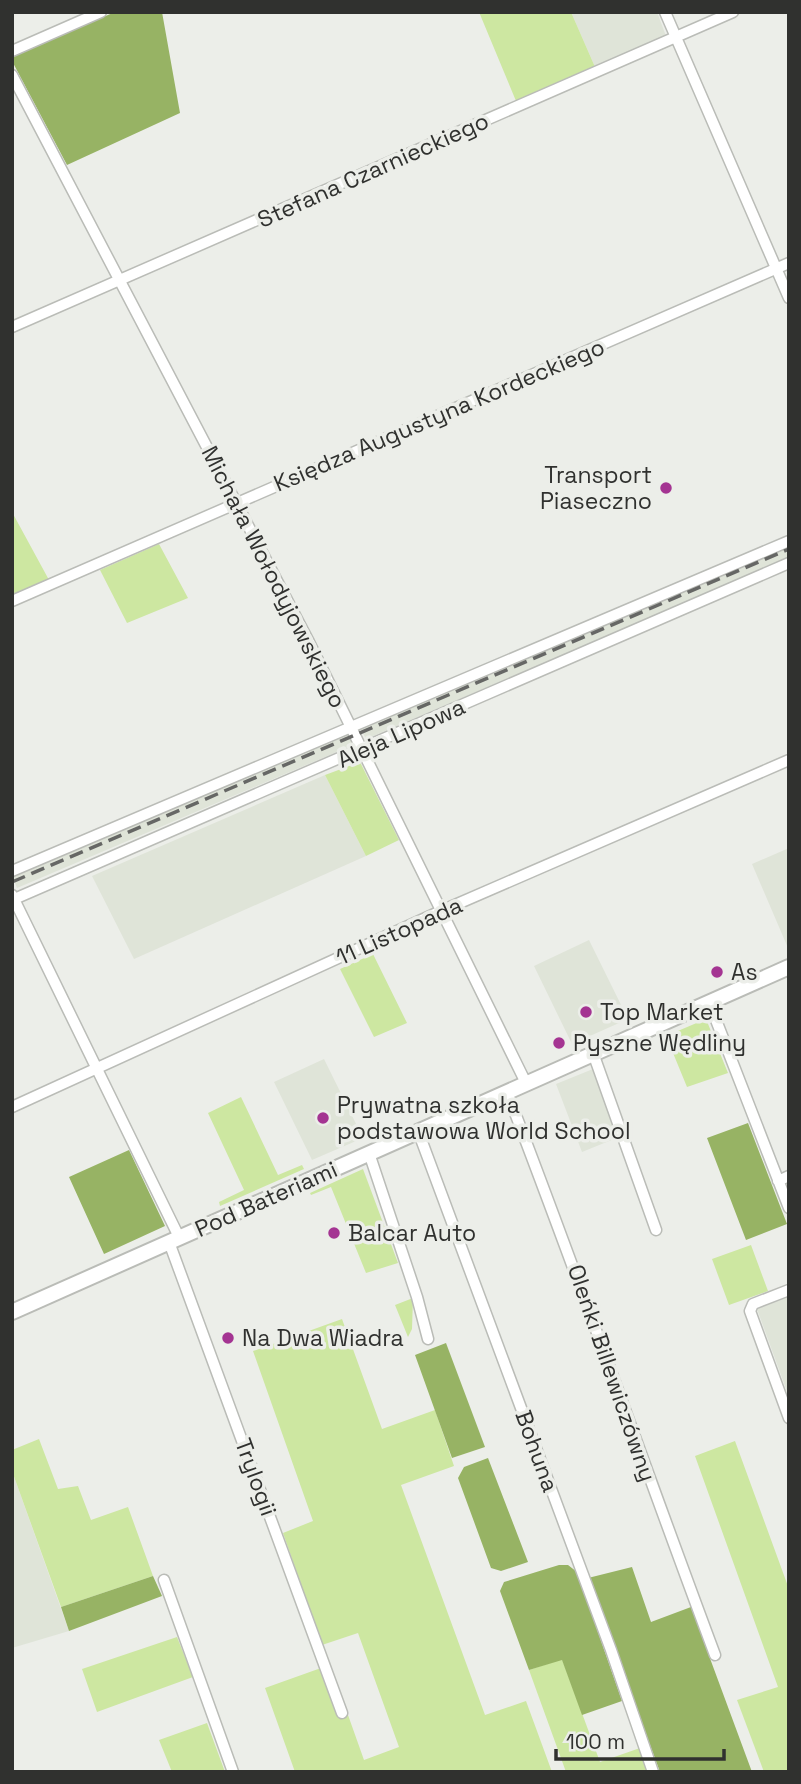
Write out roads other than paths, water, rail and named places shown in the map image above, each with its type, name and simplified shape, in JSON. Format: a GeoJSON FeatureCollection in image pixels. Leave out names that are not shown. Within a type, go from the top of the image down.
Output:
{"type":"FeatureCollection","features":[{"type":"Feature","properties":{"kind":"street"},"geometry":{"type":"LineString","coordinates":[[12,51],[101,12]]}},
{"type":"Feature","properties":{"kind":"street"},"geometry":{"type":"LineString","coordinates":[[664,12],[789,298]]}},
{"type":"Feature","properties":{"kind":"street","name":"Stefana Czarnieckiego"},"geometry":{"type":"LineString","coordinates":[[12,327],[733,12]]}},
{"type":"Feature","properties":{"kind":"street","name":"Michała Wołodyjowskiego"},"geometry":{"type":"LineString","coordinates":[[12,75],[351,726],[526,1083]]}},
{"type":"Feature","properties":{"kind":"street","name":"Księdza Augustyna Kordeckiego"},"geometry":{"type":"LineString","coordinates":[[12,601],[789,263]]}},
{"type":"Feature","properties":{"kind":"street","name":"Aleja Lipowa"},"geometry":{"type":"LineString","coordinates":[[12,871],[789,541]]}},
{"type":"Feature","properties":{"kind":"street","name":"Aleja Lipowa"},"geometry":{"type":"LineString","coordinates":[[13,898],[362,750],[789,563]]}},
{"type":"Feature","properties":{"kind":"street","name":"11 Listopada"},"geometry":{"type":"LineString","coordinates":[[12,1107],[442,911],[789,760]]}},
{"type":"Feature","properties":{"kind":"street","name":"Trylogii"},"geometry":{"type":"LineString","coordinates":[[13,898],[98,1069],[174,1240],[342,1713]]}},
{"type":"Feature","properties":{"kind":"street","name":"Pod Bateriami"},"geometry":{"type":"LineString","coordinates":[[12,1312],[789,967]]}},
{"type":"Feature","properties":{"kind":"street"},"geometry":{"type":"LineString","coordinates":[[709,1002],[789,1208]]}},
{"type":"Feature","properties":{"kind":"street"},"geometry":{"type":"LineString","coordinates":[[593,1052],[656,1230]]}},
{"type":"Feature","properties":{"kind":"street","name":"Oleńki Billewiczówny"},"geometry":{"type":"LineString","coordinates":[[507,1092],[566,1242],[715,1655]]}},
{"type":"Feature","properties":{"kind":"street","name":"Bohuna"},"geometry":{"type":"LineString","coordinates":[[418,1131],[611,1650],[653,1772]]}},
{"type":"Feature","properties":{"kind":"street"},"geometry":{"type":"LineString","coordinates":[[369,1153],[417,1297],[428,1339]]}},
{"type":"Feature","properties":{"kind":"street"},"geometry":{"type":"LineString","coordinates":[[778,1181],[789,1176]]}},
{"type":"Feature","properties":{"kind":"street"},"geometry":{"type":"LineString","coordinates":[[789,1290],[753,1304],[750,1311],[789,1418]]}},
{"type":"Feature","properties":{"kind":"street"},"geometry":{"type":"LineString","coordinates":[[164,1580],[233,1772]]}},
{"type":"Feature","properties":{"kind":"railway"},"geometry":{"type":"LineString","coordinates":[[12,882],[789,549]]}},
{"type":"Feature","properties":{"kind":"place","name":"Transport Piaseczno"},"geometry":{"type":"Point","coordinates":[666,488]}},
{"type":"Feature","properties":{"kind":"place","name":"As"},"geometry":{"type":"Point","coordinates":[717,972]}},
{"type":"Feature","properties":{"kind":"place","name":"Top Market"},"geometry":{"type":"Point","coordinates":[586,1012]}},
{"type":"Feature","properties":{"kind":"place","name":"Pyszne Wędliny"},"geometry":{"type":"Point","coordinates":[559,1043]}},
{"type":"Feature","properties":{"kind":"place","name":"Prywatna szkoła podstawowa World School"},"geometry":{"type":"Point","coordinates":[323,1118]}},
{"type":"Feature","properties":{"kind":"place","name":"Balcar Auto"},"geometry":{"type":"Point","coordinates":[334,1233]}},
{"type":"Feature","properties":{"kind":"place","name":"Na Dwa Wiadra"},"geometry":{"type":"Point","coordinates":[228,1338]}}]}
